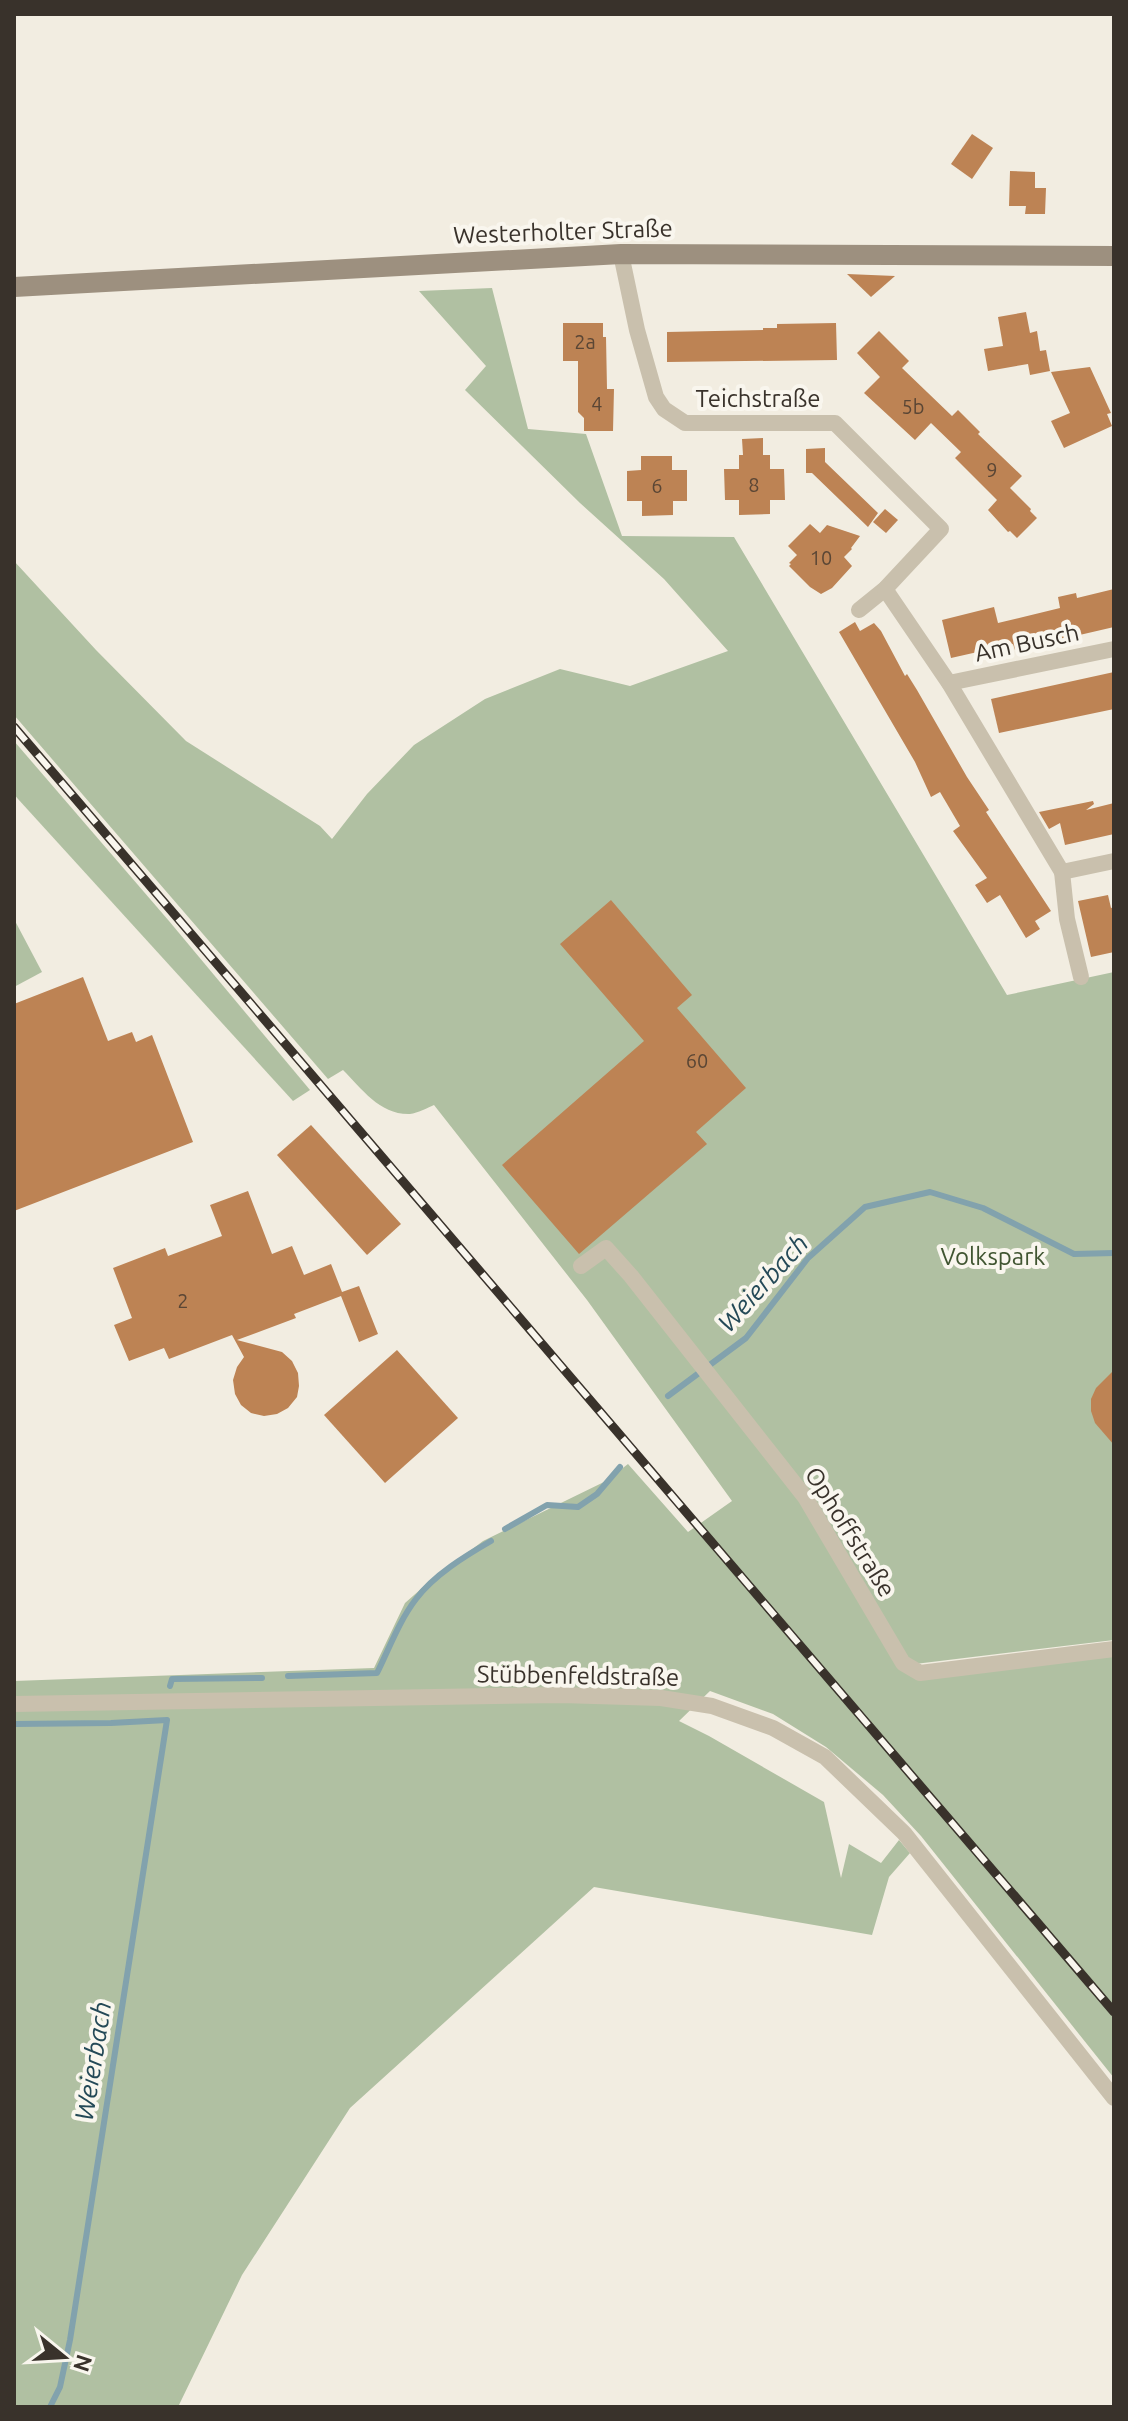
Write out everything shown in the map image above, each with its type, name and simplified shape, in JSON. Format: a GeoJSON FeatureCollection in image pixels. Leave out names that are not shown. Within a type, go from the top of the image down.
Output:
{"type":"FeatureCollection","features":[{"type":"Feature","properties":{"kind":"main road","name":"Westerholter Straße"},"geometry":{"type":"LineString","coordinates":[[14,287],[621,254],[1114,256]]}},
{"type":"Feature","properties":{"kind":"street","name":"Teichstraße"},"geometry":{"type":"LineString","coordinates":[[621,254],[637,330],[656,397],[664,409],[685,423],[835,423],[941,529],[885,589],[859,610]]}},
{"type":"Feature","properties":{"kind":"street"},"geometry":{"type":"LineString","coordinates":[[885,589],[949,683],[1062,872],[1067,919],[1081,977]]}},
{"type":"Feature","properties":{"kind":"street","name":"Am Busch"},"geometry":{"type":"LineString","coordinates":[[949,683],[1114,649]]}},
{"type":"Feature","properties":{"kind":"street"},"geometry":{"type":"LineString","coordinates":[[1062,872],[1114,861]]}},
{"type":"Feature","properties":{"kind":"street","name":"Ophoffstraße"},"geometry":{"type":"LineString","coordinates":[[581,1266],[606,1248],[631,1276],[805,1497],[903,1663],[920,1673],[1114,1649]]}},
{"type":"Feature","properties":{"kind":"street","name":"Stübbenfeldstraße"},"geometry":{"type":"LineString","coordinates":[[14,1704],[561,1695],[661,1698],[712,1706],[773,1728],[825,1757],[904,1833],[1114,2098]]}},
{"type":"Feature","properties":{"kind":"green space","name":"Volkspark"},"geometry":{"type":"Polygon","coordinates":[[[492,288],[528,429],[586,434],[622,536],[734,537],[1007,995],[1114,972],[1114,1640],[915,1664],[924,1676],[1114,1656],[1114,2078],[921,1836],[883,1795],[826,1747],[773,1714],[710,1691],[679,1721],[824,1802],[841,1878],[849,1844],[881,1863],[899,1840],[910,1853],[889,1877],[872,1935],[594,1887],[350,2108],[242,2275],[178,2407],[14,2407],[14,1681],[374,1668],[405,1603],[430,1581],[483,1541],[606,1481],[628,1464],[688,1532],[732,1501],[587,1300],[434,1105],[410,1114],[399,1113],[372,1100],[343,1070],[328,1079],[14,715],[14,561],[186,741],[320,826],[332,839],[367,794],[414,745],[485,699],[560,669],[630,686],[728,651],[664,579],[580,503],[465,390],[486,366],[419,291],[492,288]]]}},
{"type":"Feature","properties":{"kind":"green space"},"geometry":{"type":"Polygon","coordinates":[[[14,741],[310,1090],[293,1101],[18,799],[14,794],[14,741]]]}},
{"type":"Feature","properties":{"kind":"green space"},"geometry":{"type":"Polygon","coordinates":[[[14,919],[42,972],[14,987],[14,919]]]}},
{"type":"Feature","properties":{"kind":"building"},"geometry":{"type":"Polygon","coordinates":[[[972,134],[993,148],[972,179],[951,164],[972,134]]]}},
{"type":"Feature","properties":{"kind":"building"},"geometry":{"type":"Polygon","coordinates":[[[1010,171],[1035,172],[1035,188],[1046,188],[1045,214],[1025,214],[1026,206],[1009,206],[1010,171]]]}},
{"type":"Feature","properties":{"kind":"building"},"geometry":{"type":"Polygon","coordinates":[[[847,274],[895,276],[871,297],[847,274]]]}},
{"type":"Feature","properties":{"kind":"building"},"geometry":{"type":"Polygon","coordinates":[[[1026,312],[1030,333],[1037,331],[1040,351],[1046,350],[1050,371],[1030,375],[1028,364],[988,371],[984,349],[1003,346],[998,317],[1026,312]]]}},
{"type":"Feature","properties":{"kind":"building"},"geometry":{"type":"Polygon","coordinates":[[[563,323],[603,323],[607,389],[614,389],[613,431],[584,431],[584,418],[578,412],[578,361],[563,361],[563,323]]]}},
{"type":"Feature","properties":{"kind":"building"},"geometry":{"type":"Polygon","coordinates":[[[836,323],[837,360],[667,362],[667,332],[763,330],[777,328],[777,324],[836,323]]]}},
{"type":"Feature","properties":{"kind":"building"},"geometry":{"type":"Polygon","coordinates":[[[879,331],[909,361],[902,368],[952,416],[958,410],[1022,476],[1010,488],[1037,518],[1017,538],[988,510],[997,500],[955,458],[961,452],[931,423],[915,440],[864,393],[880,377],[857,353],[879,331]]]}},
{"type":"Feature","properties":{"kind":"building"},"geometry":{"type":"Polygon","coordinates":[[[1090,367],[1111,413],[1107,414],[1112,426],[1064,448],[1051,421],[1070,413],[1051,372],[1090,367]]]}},
{"type":"Feature","properties":{"kind":"building"},"geometry":{"type":"Polygon","coordinates":[[[763,438],[763,455],[770,455],[770,469],[784,469],[785,500],[770,500],[770,514],[739,515],[739,500],[725,500],[724,469],[739,469],[739,455],[743,455],[742,439],[763,438]]]}},
{"type":"Feature","properties":{"kind":"building"},"geometry":{"type":"Polygon","coordinates":[[[825,448],[825,462],[878,513],[868,527],[812,473],[806,473],[806,449],[825,448]]]}},
{"type":"Feature","properties":{"kind":"building"},"geometry":{"type":"Polygon","coordinates":[[[641,456],[672,456],[672,470],[687,470],[687,501],[673,501],[673,515],[642,516],[642,501],[627,501],[627,471],[641,470],[641,456]]]}},
{"type":"Feature","properties":{"kind":"building"},"geometry":{"type":"Polygon","coordinates":[[[885,509],[898,520],[886,533],[873,522],[885,509]]]}},
{"type":"Feature","properties":{"kind":"building"},"geometry":{"type":"Polygon","coordinates":[[[810,524],[820,533],[827,525],[860,536],[844,557],[852,566],[832,588],[821,594],[789,566],[797,555],[788,546],[810,524]]]}},
{"type":"Feature","properties":{"kind":"building"},"geometry":{"type":"Polygon","coordinates":[[[1114,589],[1114,627],[1015,650],[1013,644],[951,658],[942,620],[994,607],[998,623],[1060,608],[1058,597],[1076,593],[1077,598],[1114,589]]]}},
{"type":"Feature","properties":{"kind":"building"},"geometry":{"type":"Polygon","coordinates":[[[855,622],[860,631],[874,623],[881,631],[905,676],[907,674],[989,810],[986,812],[1051,911],[1035,921],[1040,929],[1026,938],[1000,895],[987,903],[975,885],[987,878],[953,831],[960,826],[940,792],[931,797],[915,762],[839,632],[855,622]]]}},
{"type":"Feature","properties":{"kind":"building"},"geometry":{"type":"Polygon","coordinates":[[[1114,672],[1114,709],[999,733],[991,699],[1114,672]]]}},
{"type":"Feature","properties":{"kind":"building"},"geometry":{"type":"Polygon","coordinates":[[[1093,801],[1094,804],[1086,810],[1114,803],[1114,834],[1065,845],[1060,823],[1049,829],[1039,812],[1093,801]]]}},
{"type":"Feature","properties":{"kind":"building"},"geometry":{"type":"Polygon","coordinates":[[[1108,895],[1111,908],[1114,907],[1114,952],[1091,957],[1078,901],[1108,895]]]}},
{"type":"Feature","properties":{"kind":"building"},"geometry":{"type":"Polygon","coordinates":[[[611,900],[692,995],[677,1008],[746,1088],[696,1132],[707,1144],[579,1254],[502,1165],[644,1041],[560,944],[611,900]]]}},
{"type":"Feature","properties":{"kind":"building"},"geometry":{"type":"Polygon","coordinates":[[[83,977],[108,1041],[132,1032],[136,1042],[152,1035],[193,1142],[14,1211],[14,1004],[83,977]]]}},
{"type":"Feature","properties":{"kind":"building"},"geometry":{"type":"Polygon","coordinates":[[[311,1125],[401,1224],[367,1255],[277,1155],[311,1125]]]}},
{"type":"Feature","properties":{"kind":"building"},"geometry":{"type":"Polygon","coordinates":[[[248,1191],[272,1254],[292,1246],[304,1275],[331,1264],[342,1292],[359,1286],[378,1334],[359,1342],[341,1296],[294,1314],[296,1318],[237,1340],[282,1352],[292,1361],[298,1373],[297,1397],[288,1408],[264,1416],[251,1413],[241,1405],[235,1394],[233,1380],[244,1357],[232,1335],[169,1359],[164,1348],[129,1361],[114,1325],[132,1318],[113,1268],[165,1248],[168,1256],[222,1236],[210,1205],[248,1191]]]}},
{"type":"Feature","properties":{"kind":"building"},"geometry":{"type":"Polygon","coordinates":[[[397,1350],[458,1418],[385,1483],[324,1415],[397,1350]]]}},
{"type":"Feature","properties":{"kind":"building"},"geometry":{"type":"Polygon","coordinates":[[[1114,1370],[1114,1445],[1095,1423],[1091,1399],[1096,1388],[1114,1370]]]}},
{"type":"Feature","properties":{"kind":"waterway","name":"Weierbach"},"geometry":{"type":"LineString","coordinates":[[668,1396],[746,1338],[808,1258],[865,1207],[930,1192],[983,1208],[1074,1254],[1114,1253]]}},
{"type":"Feature","properties":{"kind":"waterway","name":"Weierbach"},"geometry":{"type":"LineString","coordinates":[[505,1529],[547,1505],[578,1507],[597,1494],[620,1467]]}},
{"type":"Feature","properties":{"kind":"waterway","name":"Weierbach"},"geometry":{"type":"LineString","coordinates":[[288,1676],[377,1673],[404,1616],[423,1590],[450,1567],[491,1541]]}},
{"type":"Feature","properties":{"kind":"waterway","name":"Weierbach"},"geometry":{"type":"LineString","coordinates":[[170,1686],[172,1679],[262,1678]]}},
{"type":"Feature","properties":{"kind":"waterway","name":"Weierbach"},"geometry":{"type":"LineString","coordinates":[[14,1724],[167,1720],[70,2340],[60,2387],[50,2407]]}},
{"type":"Feature","properties":{"kind":"railway"},"geometry":{"type":"LineString","coordinates":[[14,727],[1114,2012]]}}]}
